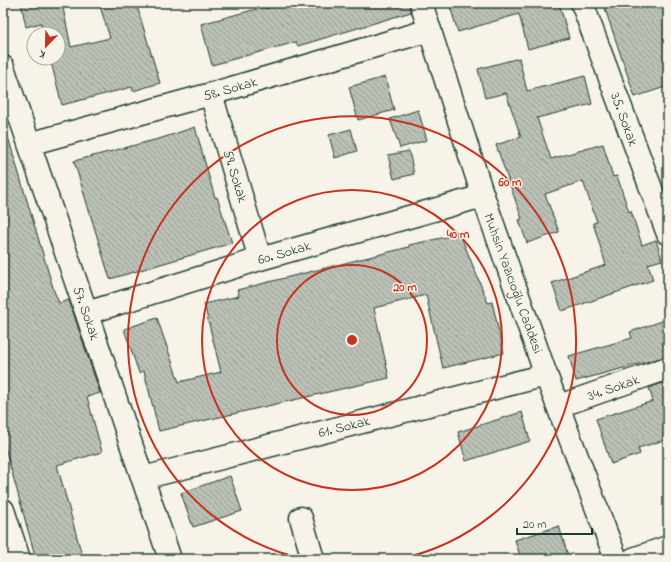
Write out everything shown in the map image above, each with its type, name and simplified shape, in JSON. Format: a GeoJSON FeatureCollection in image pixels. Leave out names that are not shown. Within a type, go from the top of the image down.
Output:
{"type":"FeatureCollection","features":[{"type":"Feature","properties":{"kind":"street","name":"Muhsin Yazıcıoğlu Caddesi"},"geometry":{"type":"LineString","coordinates":[[421,3],[483,196],[546,375],[616,559]]}},
{"type":"Feature","properties":{"kind":"street","name":"35. Sokak"},"geometry":{"type":"LineString","coordinates":[[582,3],[668,234]]}},
{"type":"Feature","properties":{"kind":"street","name":"58. Sokak"},"geometry":{"type":"LineString","coordinates":[[29,144],[211,94],[430,30]]}},
{"type":"Feature","properties":{"kind":"street","name":"57. Sokak"},"geometry":{"type":"LineString","coordinates":[[3,67],[170,559]]}},
{"type":"Feature","properties":{"kind":"street","name":"59. Sokak"},"geometry":{"type":"LineString","coordinates":[[211,94],[260,259]]}},
{"type":"Feature","properties":{"kind":"street","name":"60. Sokak"},"geometry":{"type":"LineString","coordinates":[[86,313],[260,259],[483,196]]}},
{"type":"Feature","properties":{"kind":"street","name":"34. Sokak"},"geometry":{"type":"LineString","coordinates":[[559,406],[668,368]]}},
{"type":"Feature","properties":{"kind":"street","name":"61. Sokak"},"geometry":{"type":"LineString","coordinates":[[142,478],[546,375]]}},
{"type":"Feature","properties":{"kind":"street"},"geometry":{"type":"LineString","coordinates":[[4,518],[19,559]]}},
{"type":"Feature","properties":{"kind":"street"},"geometry":{"type":"LineString","coordinates":[[301,518],[312,559]]}},
{"type":"Feature","properties":{"kind":"street"},"geometry":{"type":"LineString","coordinates":[[633,559],[668,547]]}},
{"type":"Feature","properties":{"kind":"building"},"geometry":{"type":"Polygon","coordinates":[[[21,3],[62,3],[71,47],[110,38],[99,3],[136,3],[160,83],[133,91],[132,87],[62,105],[52,66],[66,66],[66,26],[42,26],[41,23],[26,27],[21,3]]]}},
{"type":"Feature","properties":{"kind":"building"},"geometry":{"type":"Polygon","coordinates":[[[286,3],[409,3],[411,12],[298,46],[296,42],[212,65],[201,24],[264,7],[265,9],[286,3]]]}},
{"type":"Feature","properties":{"kind":"building"},"geometry":{"type":"Polygon","coordinates":[[[449,3],[559,3],[569,38],[528,49],[519,14],[458,32],[449,3]]]}},
{"type":"Feature","properties":{"kind":"building"},"geometry":{"type":"Polygon","coordinates":[[[603,3],[668,3],[668,86],[635,97],[603,3]]]}},
{"type":"Feature","properties":{"kind":"building"},"geometry":{"type":"Polygon","coordinates":[[[519,58],[527,91],[585,76],[592,104],[537,118],[551,159],[603,144],[613,177],[617,176],[629,212],[631,211],[642,245],[656,240],[662,260],[648,264],[653,280],[562,311],[552,283],[606,265],[593,223],[597,222],[583,181],[545,194],[559,232],[527,243],[519,220],[522,219],[496,145],[521,137],[506,93],[485,98],[478,69],[519,58]]]}},
{"type":"Feature","properties":{"kind":"building"},"geometry":{"type":"Polygon","coordinates":[[[385,77],[394,110],[358,120],[349,87],[385,77]]]}},
{"type":"Feature","properties":{"kind":"building"},"geometry":{"type":"Polygon","coordinates":[[[418,110],[427,140],[400,148],[390,119],[418,110]]]}},
{"type":"Feature","properties":{"kind":"building"},"geometry":{"type":"Polygon","coordinates":[[[195,127],[215,198],[217,197],[232,243],[110,279],[74,161],[162,138],[195,127]]]}},
{"type":"Feature","properties":{"kind":"building"},"geometry":{"type":"Polygon","coordinates":[[[351,129],[357,151],[335,158],[329,135],[351,129]]]}},
{"type":"Feature","properties":{"kind":"building"},"geometry":{"type":"Polygon","coordinates":[[[8,137],[54,291],[59,303],[69,300],[100,393],[87,397],[102,452],[57,465],[83,559],[36,559],[3,440],[3,138],[8,137]]]}},
{"type":"Feature","properties":{"kind":"building"},"geometry":{"type":"Polygon","coordinates":[[[409,151],[414,174],[394,179],[388,155],[409,151]]]}},
{"type":"Feature","properties":{"kind":"building"},"geometry":{"type":"Polygon","coordinates":[[[460,234],[488,303],[492,302],[504,353],[443,368],[426,295],[374,308],[389,378],[159,431],[144,371],[139,373],[124,329],[157,318],[179,382],[221,372],[204,304],[239,296],[237,290],[409,247],[409,245],[460,234]]]}},
{"type":"Feature","properties":{"kind":"building"},"geometry":{"type":"Polygon","coordinates":[[[668,319],[668,356],[576,381],[569,356],[632,338],[630,332],[668,319]]]}},
{"type":"Feature","properties":{"kind":"building"},"geometry":{"type":"Polygon","coordinates":[[[668,381],[668,439],[638,448],[640,454],[611,464],[596,419],[653,401],[649,388],[668,381]]]}},
{"type":"Feature","properties":{"kind":"building"},"geometry":{"type":"Polygon","coordinates":[[[522,412],[530,441],[466,461],[458,432],[522,412]]]}},
{"type":"Feature","properties":{"kind":"building"},"geometry":{"type":"Polygon","coordinates":[[[230,476],[242,511],[193,527],[181,493],[230,476]]]}},
{"type":"Feature","properties":{"kind":"building"},"geometry":{"type":"Polygon","coordinates":[[[559,526],[569,559],[521,559],[515,540],[559,526]]]}}]}
